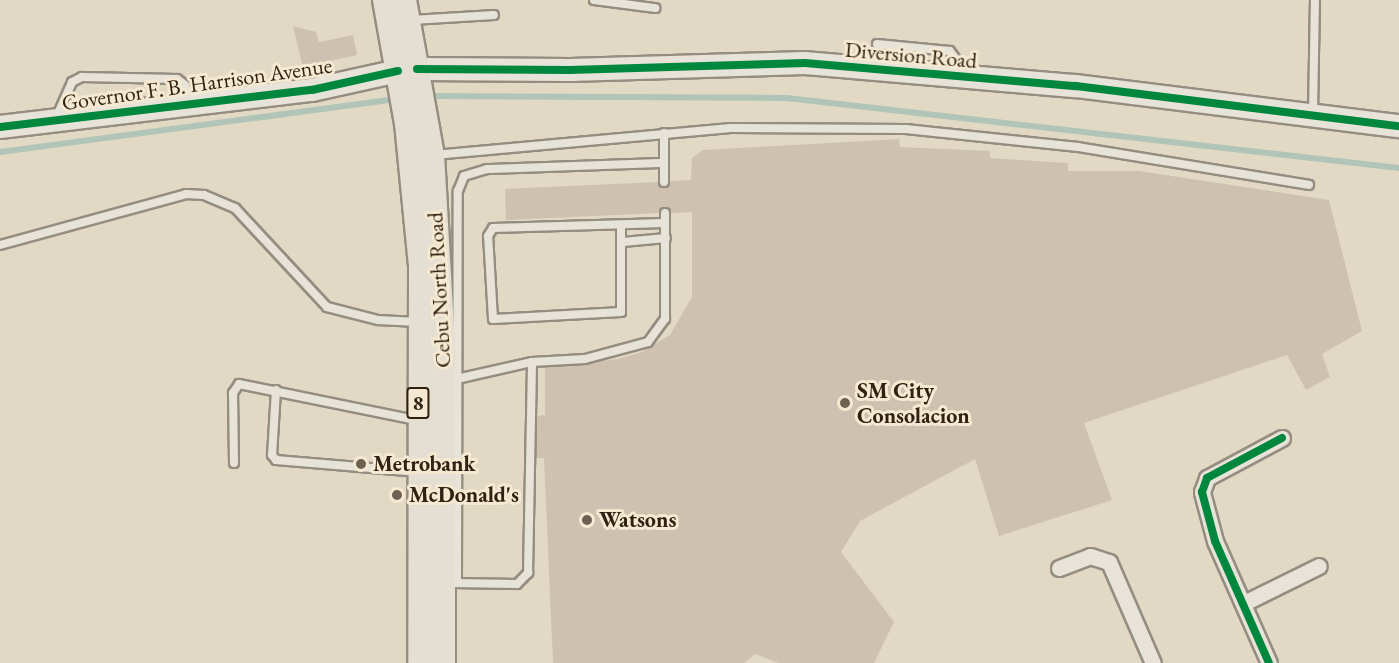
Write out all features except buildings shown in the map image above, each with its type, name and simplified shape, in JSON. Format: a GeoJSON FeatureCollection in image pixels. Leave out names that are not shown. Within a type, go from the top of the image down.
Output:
{"type":"FeatureCollection","features":[{"type":"Feature","properties":{"kind":"main road","name":"Cebu North Road"},"geometry":{"type":"LineString","coordinates":[[385,0],[409,76],[417,121],[421,267],[418,420],[420,663]]}},
{"type":"Feature","properties":{"kind":"main road","name":"Cebu North Road"},"geometry":{"type":"LineString","coordinates":[[406,10],[409,76]]}},
{"type":"Feature","properties":{"kind":"main road","name":"Cebu North Road"},"geometry":{"type":"LineString","coordinates":[[417,121],[432,155],[443,345],[450,583],[443,663]]}},
{"type":"Feature","properties":{"kind":"main road"},"geometry":{"type":"LineString","coordinates":[[419,583],[450,583]]}},
{"type":"Feature","properties":{"kind":"street","name":"Diversion Road"},"geometry":{"type":"LineString","coordinates":[[409,76],[805,63],[1076,86],[1399,126]]}},
{"type":"Feature","properties":{"kind":"street","name":"Governor F. B. Harrison Avenue"},"geometry":{"type":"LineString","coordinates":[[0,127],[312,90],[409,76]]}},
{"type":"Feature","properties":{"kind":"street"},"geometry":{"type":"LineString","coordinates":[[1269,663],[1245,602],[1215,541],[1202,492],[1208,477],[1282,438]]}},
{"type":"Feature","properties":{"kind":"street"},"geometry":{"type":"LineString","coordinates":[[1059,568],[1090,556],[1109,562],[1153,663]]}},
{"type":"Feature","properties":{"kind":"street"},"geometry":{"type":"LineString","coordinates":[[1245,602],[1319,566]]}},
{"type":"Feature","properties":{"kind":"lane"},"geometry":{"type":"LineString","coordinates":[[594,0],[655,8]]}},
{"type":"Feature","properties":{"kind":"lane"},"geometry":{"type":"LineString","coordinates":[[1312,115],[1315,0]]}},
{"type":"Feature","properties":{"kind":"lane"},"geometry":{"type":"LineString","coordinates":[[406,10],[494,15]]}},
{"type":"Feature","properties":{"kind":"lane"},"geometry":{"type":"LineString","coordinates":[[877,44],[950,51],[956,54],[969,78]]}},
{"type":"Feature","properties":{"kind":"lane"},"geometry":{"type":"LineString","coordinates":[[55,121],[72,82],[82,77],[177,79],[185,85],[190,103]]}},
{"type":"Feature","properties":{"kind":"lane"},"geometry":{"type":"LineString","coordinates":[[432,155],[731,128],[906,129],[1090,149],[1309,185]]}},
{"type":"Feature","properties":{"kind":"lane"},"geometry":{"type":"LineString","coordinates":[[664,133],[664,182]]}},
{"type":"Feature","properties":{"kind":"lane"},"geometry":{"type":"LineString","coordinates":[[532,362],[528,573],[517,584],[450,583],[461,378],[458,191],[464,176],[487,169],[663,163]]}},
{"type":"Feature","properties":{"kind":"lane"},"geometry":{"type":"LineString","coordinates":[[0,245],[186,194],[204,195],[235,208],[327,307],[378,320],[419,322]]}},
{"type":"Feature","properties":{"kind":"lane"},"geometry":{"type":"LineString","coordinates":[[461,378],[532,362],[585,359],[648,342],[665,319],[665,213]]}},
{"type":"Feature","properties":{"kind":"lane"},"geometry":{"type":"LineString","coordinates":[[621,225],[623,242],[621,312],[496,321],[492,316],[489,231],[518,223],[621,225],[665,223]]}},
{"type":"Feature","properties":{"kind":"lane"},"geometry":{"type":"LineString","coordinates":[[623,242],[666,238]]}},
{"type":"Feature","properties":{"kind":"lane"},"geometry":{"type":"LineString","coordinates":[[234,463],[233,393],[246,383],[418,420]]}},
{"type":"Feature","properties":{"kind":"lane"},"geometry":{"type":"LineString","coordinates":[[276,390],[272,455],[276,460],[419,472]]}},
{"type":"Feature","properties":{"kind":"waterway"},"geometry":{"type":"LineString","coordinates":[[426,96],[787,98],[1399,168]]}},
{"type":"Feature","properties":{"kind":"waterway"},"geometry":{"type":"LineString","coordinates":[[0,152],[398,99]]}},
{"type":"Feature","properties":{"kind":"cycle path"},"geometry":{"type":"LineString","coordinates":[[417,69],[570,70],[805,63],[1076,86],[1399,126]]}},
{"type":"Feature","properties":{"kind":"cycle path"},"geometry":{"type":"LineString","coordinates":[[0,127],[312,90],[398,71]]}},
{"type":"Feature","properties":{"kind":"cycle path"},"geometry":{"type":"LineString","coordinates":[[1269,663],[1215,541],[1202,492],[1207,478],[1282,438]]}},
{"type":"Feature","properties":{"kind":"place","name":"SM City Consolacion"},"geometry":{"type":"Point","coordinates":[845,403]}},
{"type":"Feature","properties":{"kind":"place","name":"Metrobank"},"geometry":{"type":"Point","coordinates":[361,464]}},
{"type":"Feature","properties":{"kind":"place","name":"McDonald's"},"geometry":{"type":"Point","coordinates":[397,495]}},
{"type":"Feature","properties":{"kind":"place","name":"Watsons"},"geometry":{"type":"Point","coordinates":[587,520]}}]}
